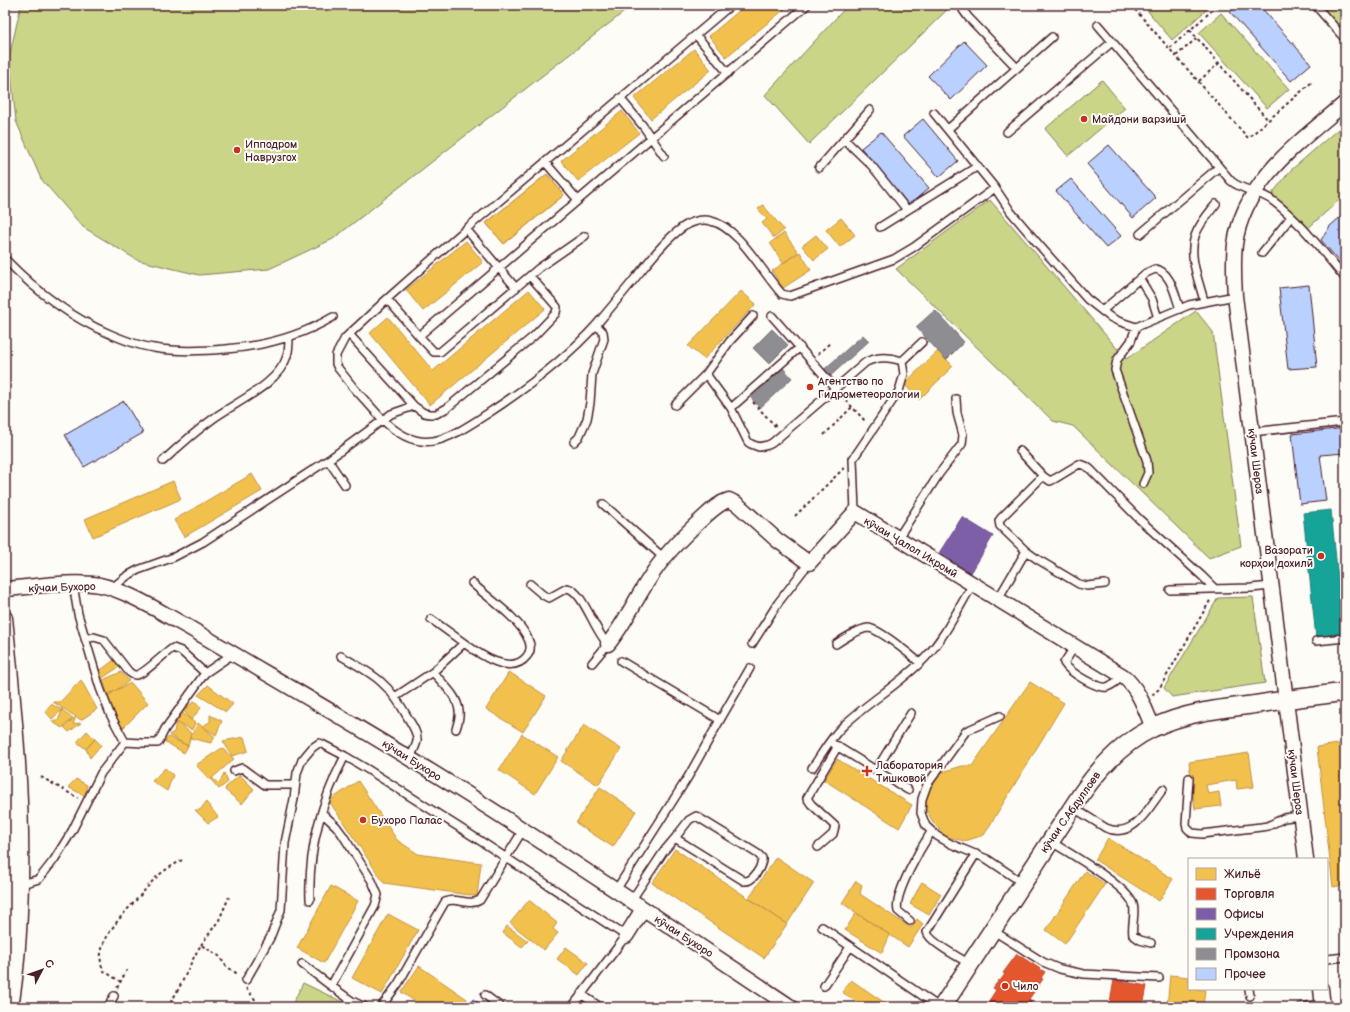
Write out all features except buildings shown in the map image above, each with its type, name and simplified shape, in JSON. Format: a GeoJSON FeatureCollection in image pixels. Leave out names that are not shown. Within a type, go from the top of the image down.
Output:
{"type":"FeatureCollection","features":[{"type":"Feature","properties":{"kind":"street","name":"кӯчаи Шероз"},"geometry":{"type":"LineString","coordinates":[[1306,858],[1235,296],[1234,267],[1237,237],[1241,220],[1255,191],[1264,177],[1345,103]]}},
{"type":"Feature","properties":{"kind":"street"},"geometry":{"type":"LineString","coordinates":[[608,644],[617,633],[650,578],[678,541],[720,504],[729,500],[738,504],[777,540],[810,563]]}},
{"type":"Feature","properties":{"kind":"street","name":"кӯчаи Ҷалол Икромӣ"},"geometry":{"type":"LineString","coordinates":[[810,563],[855,512],[1122,676],[1133,685],[1153,728]]}},
{"type":"Feature","properties":{"kind":"street","name":"кӯчаи Бухоро"},"geometry":{"type":"LineString","coordinates":[[5,589],[89,584],[112,588],[154,609],[234,654],[410,758],[616,890],[791,1007]]}},
{"type":"Feature","properties":{"kind":"street"},"geometry":{"type":"LineString","coordinates":[[5,618],[15,718],[20,794],[21,883],[18,951],[11,1007]]}},
{"type":"Feature","properties":{"kind":"street"},"geometry":{"type":"LineString","coordinates":[[1286,700],[1345,692]]}},
{"type":"Feature","properties":{"kind":"street","name":"кӯчаи С.Абдуллоев"},"geometry":{"type":"LineString","coordinates":[[941,1007],[1072,807],[1090,781],[1113,755],[1130,742],[1153,728],[1173,720],[1206,711],[1286,700]]}},
{"type":"Feature","properties":{"kind":"street"},"geometry":{"type":"LineString","coordinates":[[5,757],[9,842],[8,913],[5,956]]}},
{"type":"Feature","properties":{"kind":"street"},"geometry":{"type":"LineString","coordinates":[[626,936],[643,909]]}},
{"type":"Feature","properties":{"kind":"street"},"geometry":{"type":"LineString","coordinates":[[1321,990],[1323,1006]]}},
{"type":"Feature","properties":{"kind":"lane"},"geometry":{"type":"LineString","coordinates":[[731,5],[466,229],[349,334],[336,355],[336,364],[349,383],[383,420],[398,433],[411,439],[426,442],[447,437],[470,425],[515,396],[563,358],[596,325],[665,242],[678,230],[690,224],[706,220],[724,226],[744,246],[782,294],[790,296],[894,259],[914,247],[995,188]]}},
{"type":"Feature","properties":{"kind":"lane"},"geometry":{"type":"LineString","coordinates":[[419,336],[652,139],[728,73],[799,8],[807,5]]}},
{"type":"Feature","properties":{"kind":"lane"},"geometry":{"type":"LineString","coordinates":[[965,5],[963,10],[968,17],[1017,68]]}},
{"type":"Feature","properties":{"kind":"lane"},"geometry":{"type":"LineString","coordinates":[[1315,5],[1345,39]]}},
{"type":"Feature","properties":{"kind":"lane"},"geometry":{"type":"LineString","coordinates":[[1098,25],[1234,183],[1268,197],[1291,217],[1345,278]]}},
{"type":"Feature","properties":{"kind":"lane"},"geometry":{"type":"LineString","coordinates":[[696,34],[728,73]]}},
{"type":"Feature","properties":{"kind":"lane"},"geometry":{"type":"LineString","coordinates":[[948,129],[1052,37]]}},
{"type":"Feature","properties":{"kind":"lane"},"geometry":{"type":"LineString","coordinates":[[1007,132],[1112,42]]}},
{"type":"Feature","properties":{"kind":"lane"},"geometry":{"type":"LineString","coordinates":[[620,98],[643,126],[664,156]]}},
{"type":"Feature","properties":{"kind":"lane"},"geometry":{"type":"LineString","coordinates":[[819,168],[870,110]]}},
{"type":"Feature","properties":{"kind":"lane"},"geometry":{"type":"LineString","coordinates":[[934,113],[978,166],[1011,212],[1040,246],[1079,290],[1102,311],[1118,321],[1136,327],[1204,301],[1235,296]]}},
{"type":"Feature","properties":{"kind":"lane"},"geometry":{"type":"LineString","coordinates":[[844,139],[872,166],[907,210]]}},
{"type":"Feature","properties":{"kind":"lane"},"geometry":{"type":"LineString","coordinates":[[545,162],[578,200]]}},
{"type":"Feature","properties":{"kind":"lane"},"geometry":{"type":"LineString","coordinates":[[880,227],[978,166]]}},
{"type":"Feature","properties":{"kind":"lane"},"geometry":{"type":"LineString","coordinates":[[1140,234],[1219,167]]}},
{"type":"Feature","properties":{"kind":"lane"},"geometry":{"type":"LineString","coordinates":[[1204,301],[1194,259],[1193,242],[1199,228],[1216,204]]}},
{"type":"Feature","properties":{"kind":"lane"},"geometry":{"type":"LineString","coordinates":[[1262,253],[1291,217]]}},
{"type":"Feature","properties":{"kind":"lane"},"geometry":{"type":"LineString","coordinates":[[466,229],[516,288]]}},
{"type":"Feature","properties":{"kind":"lane"},"geometry":{"type":"LineString","coordinates":[[387,299],[431,350],[434,352],[440,352],[530,276],[585,236]]}},
{"type":"Feature","properties":{"kind":"lane"},"geometry":{"type":"LineString","coordinates":[[5,259],[39,292],[64,310],[91,326],[122,339],[167,350],[202,351],[240,348],[288,338],[310,330],[333,317]]}},
{"type":"Feature","properties":{"kind":"lane"},"geometry":{"type":"LineString","coordinates":[[1102,311],[1150,271],[1155,269],[1163,272],[1171,283],[1180,309]]}},
{"type":"Feature","properties":{"kind":"lane"},"geometry":{"type":"LineString","coordinates":[[349,334],[414,406],[424,413],[436,414],[447,408],[534,336],[554,316],[557,307],[530,276]]}},
{"type":"Feature","properties":{"kind":"lane"},"geometry":{"type":"LineString","coordinates":[[1140,279],[1152,299],[1158,318]]}},
{"type":"Feature","properties":{"kind":"lane"},"geometry":{"type":"LineString","coordinates":[[675,405],[706,374],[730,341],[753,316]]}},
{"type":"Feature","properties":{"kind":"lane"},"geometry":{"type":"LineString","coordinates":[[772,316],[835,388]]}},
{"type":"Feature","properties":{"kind":"lane"},"geometry":{"type":"LineString","coordinates":[[574,442],[584,427],[587,419],[590,403],[592,374],[604,339],[603,332],[596,325]]}},
{"type":"Feature","properties":{"kind":"lane"},"geometry":{"type":"LineString","coordinates":[[1136,327],[1131,341],[1116,360],[1115,370],[1147,461],[1148,473],[1143,484]]}},
{"type":"Feature","properties":{"kind":"lane"},"geometry":{"type":"LineString","coordinates":[[163,461],[205,424],[274,376],[285,362],[287,356],[288,338]]}},
{"type":"Feature","properties":{"kind":"lane"},"geometry":{"type":"LineString","coordinates":[[902,360],[922,342]]}},
{"type":"Feature","properties":{"kind":"lane"},"geometry":{"type":"LineString","coordinates":[[731,408],[800,348]]}},
{"type":"Feature","properties":{"kind":"lane"},"geometry":{"type":"LineString","coordinates":[[706,374],[731,408],[737,418],[745,438],[750,444],[758,447],[768,446],[860,366],[872,359],[886,357],[902,360]]}},
{"type":"Feature","properties":{"kind":"lane"},"geometry":{"type":"LineString","coordinates":[[855,512],[853,459],[895,399],[904,374],[902,360]]}},
{"type":"Feature","properties":{"kind":"lane"},"geometry":{"type":"LineString","coordinates":[[898,538],[933,482],[962,444],[963,435],[957,413],[956,398]]}},
{"type":"Feature","properties":{"kind":"lane"},"geometry":{"type":"LineString","coordinates":[[112,588],[127,576],[138,570],[174,558],[203,542],[328,460],[392,414],[414,406]]}},
{"type":"Feature","properties":{"kind":"lane"},"geometry":{"type":"LineString","coordinates":[[1252,432],[1345,422]]}},
{"type":"Feature","properties":{"kind":"lane"},"geometry":{"type":"LineString","coordinates":[[1020,451],[1043,476],[1050,481],[1062,475],[1075,465],[1079,464],[1086,466],[1127,507],[1214,588]]}},
{"type":"Feature","properties":{"kind":"lane"},"geometry":{"type":"LineString","coordinates":[[328,460],[345,485]]}},
{"type":"Feature","properties":{"kind":"lane"},"geometry":{"type":"LineString","coordinates":[[1043,476],[1004,515],[999,522],[1000,526],[1026,551],[1037,559],[1080,584],[1087,586],[1105,584]]}},
{"type":"Feature","properties":{"kind":"lane"},"geometry":{"type":"LineString","coordinates":[[603,504],[664,558]]}},
{"type":"Feature","properties":{"kind":"lane"},"geometry":{"type":"LineString","coordinates":[[998,599],[1026,551]]}},
{"type":"Feature","properties":{"kind":"lane"},"geometry":{"type":"LineString","coordinates":[[752,644],[778,603],[810,563]]}},
{"type":"Feature","properties":{"kind":"lane"},"geometry":{"type":"LineString","coordinates":[[431,619],[464,644],[488,659],[505,664],[511,664],[525,658],[530,650],[529,639],[519,625],[472,583]]}},
{"type":"Feature","properties":{"kind":"lane"},"geometry":{"type":"LineString","coordinates":[[73,584],[77,608],[85,639],[104,701],[125,742]]}},
{"type":"Feature","properties":{"kind":"lane"},"geometry":{"type":"LineString","coordinates":[[530,584],[549,598],[563,589],[569,588],[573,590],[583,604],[601,637],[608,644],[592,663]]}},
{"type":"Feature","properties":{"kind":"lane"},"geometry":{"type":"LineString","coordinates":[[812,768],[830,741],[849,720],[893,687],[930,652],[941,638],[973,584]]}},
{"type":"Feature","properties":{"kind":"lane"},"geometry":{"type":"LineString","coordinates":[[1170,590],[1251,588],[1271,586]]}},
{"type":"Feature","properties":{"kind":"lane"},"geometry":{"type":"LineString","coordinates":[[836,644],[864,629],[872,629],[904,650],[920,663]]}},
{"type":"Feature","properties":{"kind":"lane"},"geometry":{"type":"LineString","coordinates":[[85,639],[94,637],[104,640],[129,672],[134,675],[137,675],[166,651],[173,648],[181,651],[205,673]]}},
{"type":"Feature","properties":{"kind":"lane"},"geometry":{"type":"LineString","coordinates":[[1316,641],[1345,638]]}},
{"type":"Feature","properties":{"kind":"lane"},"geometry":{"type":"LineString","coordinates":[[395,697],[433,672],[464,644]]}},
{"type":"Feature","properties":{"kind":"lane"},"geometry":{"type":"LineString","coordinates":[[1075,646],[1064,663],[1067,667],[1087,681],[1098,686],[1106,687],[1113,684],[1122,676]]}},
{"type":"Feature","properties":{"kind":"lane"},"geometry":{"type":"LineString","coordinates":[[125,742],[142,744],[158,743],[165,729],[205,673],[234,654]]}},
{"type":"Feature","properties":{"kind":"lane"},"geometry":{"type":"LineString","coordinates":[[341,656],[375,676],[395,697],[412,725],[418,740],[410,758]]}},
{"type":"Feature","properties":{"kind":"lane"},"geometry":{"type":"LineString","coordinates":[[621,661],[720,720]]}},
{"type":"Feature","properties":{"kind":"lane"},"geometry":{"type":"LineString","coordinates":[[616,890],[688,777],[750,668]]}},
{"type":"Feature","properties":{"kind":"lane"},"geometry":{"type":"LineString","coordinates":[[433,672],[457,703],[459,716],[456,729]]}},
{"type":"Feature","properties":{"kind":"lane"},"geometry":{"type":"LineString","coordinates":[[876,770],[911,713]]}},
{"type":"Feature","properties":{"kind":"lane"},"geometry":{"type":"LineString","coordinates":[[1000,716],[966,731],[927,785],[922,799],[921,813],[926,826],[931,832],[951,844],[987,859],[1022,883]]}},
{"type":"Feature","properties":{"kind":"lane"},"geometry":{"type":"LineString","coordinates":[[830,741],[908,790]]}},
{"type":"Feature","properties":{"kind":"lane"},"geometry":{"type":"LineString","coordinates":[[21,883],[34,881],[43,875],[48,869],[72,831],[106,764],[125,742]]}},
{"type":"Feature","properties":{"kind":"lane"},"geometry":{"type":"LineString","coordinates":[[246,980],[270,938],[281,910],[286,843],[299,765],[316,745],[322,744],[368,769],[507,857],[626,936],[572,1007]]}},
{"type":"Feature","properties":{"kind":"lane"},"geometry":{"type":"LineString","coordinates":[[818,847],[833,834],[835,826],[811,804],[807,798],[838,746]]}},
{"type":"Feature","properties":{"kind":"lane"},"geometry":{"type":"LineString","coordinates":[[310,900],[309,886],[312,853],[322,813],[335,776],[345,756]]}},
{"type":"Feature","properties":{"kind":"lane"},"geometry":{"type":"LineString","coordinates":[[234,771],[242,768],[265,785],[295,785]]}},
{"type":"Feature","properties":{"kind":"lane"},"geometry":{"type":"LineString","coordinates":[[1189,778],[1186,824],[1187,828],[1192,833],[1202,834],[1268,826],[1280,819],[1300,816]]}},
{"type":"Feature","properties":{"kind":"lane"},"geometry":{"type":"LineString","coordinates":[[1072,807],[1112,831],[1127,830],[1139,821],[1163,789]]}},
{"type":"Feature","properties":{"kind":"lane"},"geometry":{"type":"LineString","coordinates":[[322,813],[342,834],[372,881],[378,895],[370,916],[331,986]]}},
{"type":"Feature","properties":{"kind":"lane"},"geometry":{"type":"LineString","coordinates":[[631,901],[664,850],[689,820],[696,816],[758,854],[762,858],[762,862],[751,880],[748,882],[744,881],[675,838]]}},
{"type":"Feature","properties":{"kind":"lane"},"geometry":{"type":"LineString","coordinates":[[381,1007],[398,984],[445,902],[451,900],[472,903],[480,900],[523,830]]}},
{"type":"Feature","properties":{"kind":"lane"},"geometry":{"type":"LineString","coordinates":[[910,921],[898,911],[897,904],[916,857],[931,832]]}},
{"type":"Feature","properties":{"kind":"lane"},"geometry":{"type":"LineString","coordinates":[[1050,841],[1124,891],[1129,897],[1134,908],[1133,935],[1140,940],[1151,943]]}},
{"type":"Feature","properties":{"kind":"lane"},"geometry":{"type":"LineString","coordinates":[[970,964],[933,941],[926,932],[976,854]]}},
{"type":"Feature","properties":{"kind":"lane"},"geometry":{"type":"LineString","coordinates":[[822,927],[941,1007]]}},
{"type":"Feature","properties":{"kind":"lane"},"geometry":{"type":"LineString","coordinates":[[992,930],[1043,962],[1060,969],[1084,974],[1159,978]]}},
{"type":"Feature","properties":{"kind":"lane"},"geometry":{"type":"LineString","coordinates":[[824,986],[850,946]]}},
{"type":"Feature","properties":{"kind":"lane"},"geometry":{"type":"LineString","coordinates":[[1328,959],[1345,957]]}},
{"type":"Feature","properties":{"kind":"lane"},"geometry":{"type":"LineString","coordinates":[[302,964],[331,986],[364,1007]]}},
{"type":"Feature","properties":{"kind":"lane"},"geometry":{"type":"LineString","coordinates":[[581,994],[600,1007]]}},
{"type":"Feature","properties":{"kind":"lane"},"geometry":{"type":"LineString","coordinates":[[485,995],[501,1007]]}},
{"type":"Feature","properties":{"kind":"lane"},"geometry":{"type":"LineString","coordinates":[[108,1007],[114,996]]}},
{"type":"Feature","properties":{"kind":"lane"},"geometry":{"type":"LineString","coordinates":[[1300,1007],[1323,1006]]}},
{"type":"Feature","properties":{"kind":"path"},"geometry":{"type":"LineString","coordinates":[[1131,5],[1248,138],[1312,82]]}},
{"type":"Feature","properties":{"kind":"path"},"geometry":{"type":"LineString","coordinates":[[1169,48],[1218,5]]}},
{"type":"Feature","properties":{"kind":"path"},"geometry":{"type":"LineString","coordinates":[[1190,30],[1268,120]]}},
{"type":"Feature","properties":{"kind":"path"},"geometry":{"type":"LineString","coordinates":[[1176,56],[1197,38]]}},
{"type":"Feature","properties":{"kind":"path"},"geometry":{"type":"LineString","coordinates":[[1198,81],[1219,63]]}},
{"type":"Feature","properties":{"kind":"path"},"geometry":{"type":"LineString","coordinates":[[811,360],[831,342]]}},
{"type":"Feature","properties":{"kind":"path"},"geometry":{"type":"LineString","coordinates":[[835,388],[873,431]]}},
{"type":"Feature","properties":{"kind":"path"},"geometry":{"type":"LineString","coordinates":[[747,395],[782,434]]}},
{"type":"Feature","properties":{"kind":"path"},"geometry":{"type":"LineString","coordinates":[[824,435],[852,407]]}},
{"type":"Feature","properties":{"kind":"path"},"geometry":{"type":"LineString","coordinates":[[795,516],[853,459]]}},
{"type":"Feature","properties":{"kind":"path"},"geometry":{"type":"LineString","coordinates":[[1141,701],[1160,689],[1212,598],[1214,588]]}},
{"type":"Feature","properties":{"kind":"path"},"geometry":{"type":"LineString","coordinates":[[41,777],[86,803]]}},
{"type":"Feature","properties":{"kind":"path"},"geometry":{"type":"LineString","coordinates":[[121,982],[102,969],[102,954],[107,936],[116,922],[155,878],[182,860]]}},
{"type":"Feature","properties":{"kind":"path"},"geometry":{"type":"LineString","coordinates":[[167,1007],[178,992],[192,960],[219,920],[228,897]]}},
{"type":"Feature","properties":{"kind":"path"},"geometry":{"type":"LineString","coordinates":[[201,945],[219,956],[226,966],[246,980],[246,989],[261,1007]]}},
{"type":"Feature","properties":{"kind":"path"},"geometry":{"type":"LineString","coordinates":[[114,996],[127,970]]}},
{"type":"Feature","properties":{"kind":"green space","name":"Ипподром Наврузгох"},"geometry":{"type":"Polygon","coordinates":[[[21,5],[633,5],[333,239],[269,269],[199,275],[137,260],[83,227],[41,179],[16,121],[9,58],[21,5]]]}},
{"type":"Feature","properties":{"kind":"green space"},"geometry":{"type":"Polygon","coordinates":[[[848,5],[952,5],[809,144],[765,95],[848,5]]]}},
{"type":"Feature","properties":{"kind":"green space"},"geometry":{"type":"Polygon","coordinates":[[[1151,5],[1212,5],[1172,40],[1146,9],[1151,5]]]}},
{"type":"Feature","properties":{"kind":"green space"},"geometry":{"type":"Polygon","coordinates":[[[1310,5],[1345,5],[1345,44],[1310,5]]]}},
{"type":"Feature","properties":{"kind":"green space"},"geometry":{"type":"Polygon","coordinates":[[[1221,13],[1289,89],[1267,108],[1199,33],[1221,13]]]}},
{"type":"Feature","properties":{"kind":"green space","name":"Майдони варзишӣ"},"geometry":{"type":"Polygon","coordinates":[[[1102,80],[1125,108],[1068,156],[1045,129],[1102,80]]]}},
{"type":"Feature","properties":{"kind":"green space"},"geometry":{"type":"Polygon","coordinates":[[[1345,123],[1345,195],[1306,230],[1272,194],[1290,171],[1345,123]]]}},
{"type":"Feature","properties":{"kind":"green space"},"geometry":{"type":"Polygon","coordinates":[[[990,200],[1126,359],[1196,311],[1213,332],[1241,546],[1209,558],[1073,426],[1053,421],[896,269],[990,200]]]}},
{"type":"Feature","properties":{"kind":"green space"},"geometry":{"type":"Polygon","coordinates":[[[1253,597],[1265,683],[1172,697],[1164,688],[1218,598],[1253,597]]]}},
{"type":"Feature","properties":{"kind":"green space"},"geometry":{"type":"Polygon","coordinates":[[[303,983],[353,1007],[291,1007],[303,983]]]}},
{"type":"Feature","properties":{"kind":"place","name":"Майдони варзишӣ"},"geometry":{"type":"Point","coordinates":[1084,119]}},
{"type":"Feature","properties":{"kind":"place","name":"Ипподром Наврузгох"},"geometry":{"type":"Point","coordinates":[237,150]}},
{"type":"Feature","properties":{"kind":"place","name":"Агентство по Гидрометеорологии"},"geometry":{"type":"Point","coordinates":[810,387]}},
{"type":"Feature","properties":{"kind":"place","name":"Вазорати корҳои дохилӣ"},"geometry":{"type":"Point","coordinates":[1321,556]}},
{"type":"Feature","properties":{"kind":"place","name":"Лаборатория Тишковой"},"geometry":{"type":"Point","coordinates":[867,771]}},
{"type":"Feature","properties":{"kind":"place","name":"Бухоро Палас"},"geometry":{"type":"Point","coordinates":[363,820]}},
{"type":"Feature","properties":{"kind":"place","name":"Чило"},"geometry":{"type":"Point","coordinates":[1005,986]}}]}
